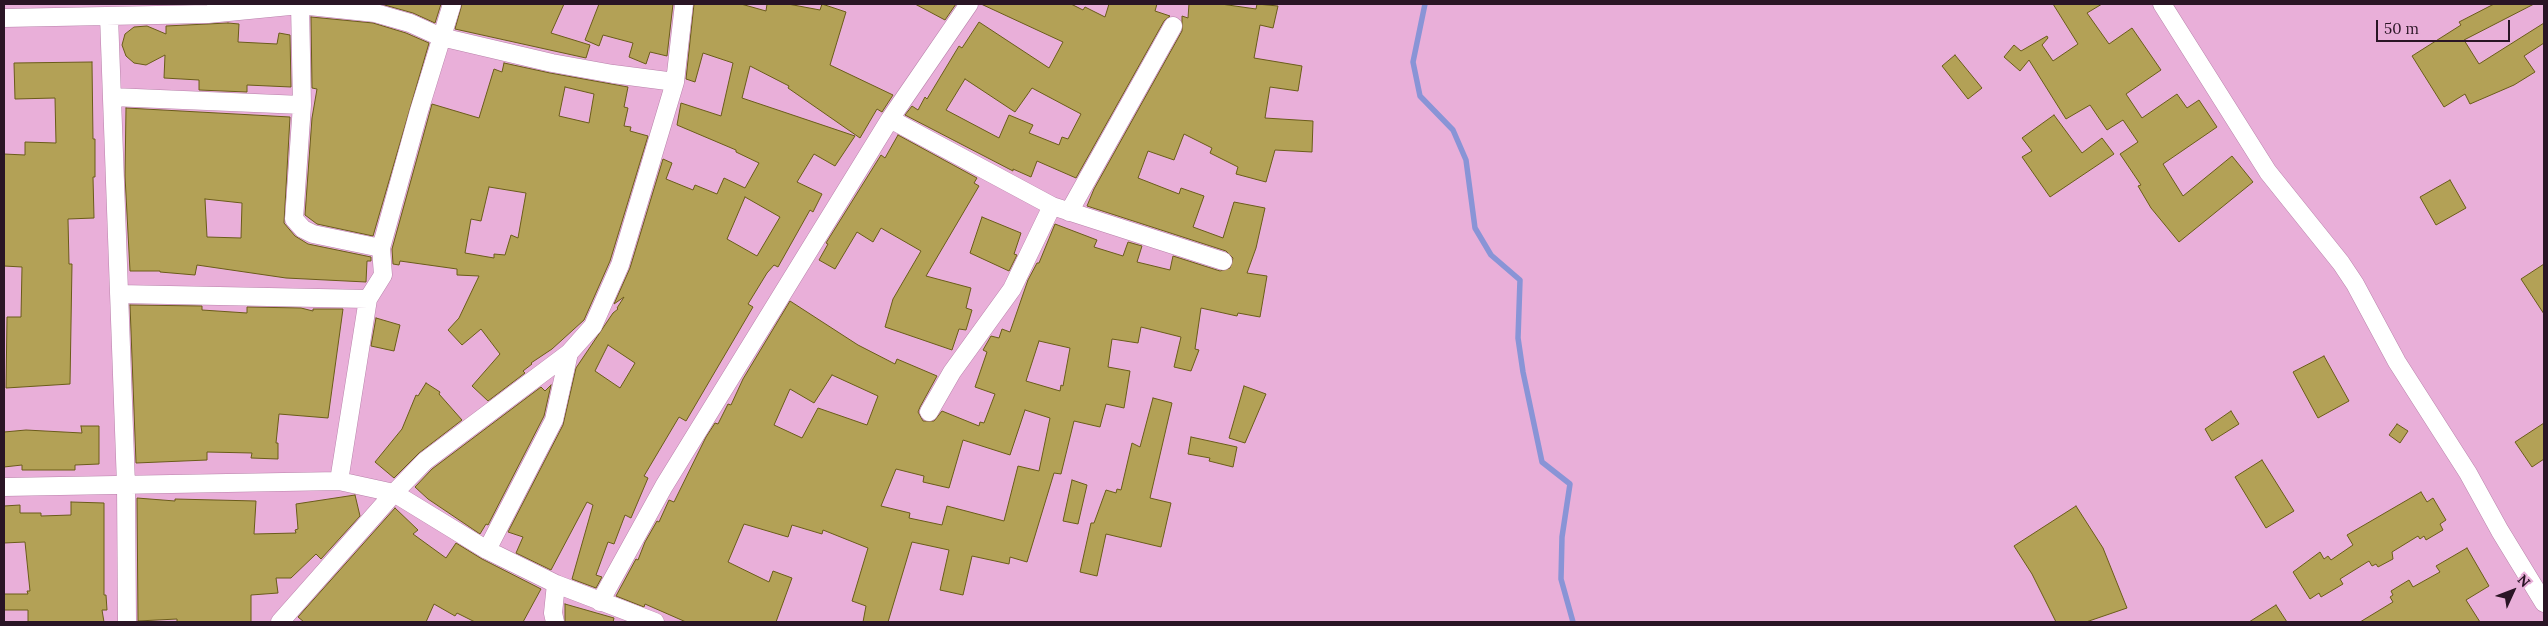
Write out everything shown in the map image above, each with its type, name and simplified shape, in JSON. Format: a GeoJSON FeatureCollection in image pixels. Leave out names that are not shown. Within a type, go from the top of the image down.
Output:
{"type":"FeatureCollection","features":[{"type":"Feature","properties":{"kind":"street"},"geometry":{"type":"LineString","coordinates":[[300,4],[302,106],[294,219],[303,229],[313,234],[381,248]]}},
{"type":"Feature","properties":{"kind":"street"},"geometry":{"type":"LineString","coordinates":[[4,18],[36,11],[109,16],[208,14],[300,4],[376,13],[410,23],[441,37],[552,63],[675,82]]}},
{"type":"Feature","properties":{"kind":"street"},"geometry":{"type":"LineString","coordinates":[[338,481],[368,299],[383,275],[381,248],[452,4]]}},
{"type":"Feature","properties":{"kind":"street"},"geometry":{"type":"LineString","coordinates":[[280,622],[394,493],[425,461],[568,353],[593,326],[620,265],[675,82],[684,4]]}},
{"type":"Feature","properties":{"kind":"street"},"geometry":{"type":"LineString","coordinates":[[600,602],[664,486],[890,119],[970,4]]}},
{"type":"Feature","properties":{"kind":"street"},"geometry":{"type":"LineString","coordinates":[[2162,4],[2268,172],[2341,263],[2355,284],[2397,362],[2468,473],[2500,531],[2544,603]]}},
{"type":"Feature","properties":{"kind":"street"},"geometry":{"type":"LineString","coordinates":[[109,16],[126,485],[127,622]]}},
{"type":"Feature","properties":{"kind":"street"},"geometry":{"type":"LineString","coordinates":[[929,412],[952,372],[1012,289],[1173,26]]}},
{"type":"Feature","properties":{"kind":"street"},"geometry":{"type":"LineString","coordinates":[[112,97],[302,106]]}},
{"type":"Feature","properties":{"kind":"street"},"geometry":{"type":"LineString","coordinates":[[890,119],[1061,209],[1223,261]]}},
{"type":"Feature","properties":{"kind":"street"},"geometry":{"type":"LineString","coordinates":[[119,294],[368,299]]}},
{"type":"Feature","properties":{"kind":"street"},"geometry":{"type":"LineString","coordinates":[[487,550],[554,420],[568,353]]}},
{"type":"Feature","properties":{"kind":"street"},"geometry":{"type":"LineString","coordinates":[[4,487],[338,481],[394,493],[487,550],[556,584],[655,622]]}},
{"type":"Feature","properties":{"kind":"street"},"geometry":{"type":"LineString","coordinates":[[555,622],[553,613],[556,584]]}},
{"type":"Feature","properties":{"kind":"building"},"geometry":{"type":"Polygon","coordinates":[[[381,4],[441,4],[435,23],[413,13],[381,4]]]}},
{"type":"Feature","properties":{"kind":"building"},"geometry":{"type":"Polygon","coordinates":[[[462,4],[564,4],[551,33],[590,45],[586,58],[455,29],[462,4]]]}},
{"type":"Feature","properties":{"kind":"building"},"geometry":{"type":"Polygon","coordinates":[[[599,4],[673,4],[667,56],[650,52],[646,64],[629,57],[633,43],[603,35],[599,46],[585,40],[599,4]]]}},
{"type":"Feature","properties":{"kind":"building"},"geometry":{"type":"Polygon","coordinates":[[[694,4],[741,4],[766,11],[767,4],[788,4],[820,10],[822,4],[846,12],[830,65],[893,95],[882,112],[877,109],[860,138],[788,88],[789,86],[750,66],[742,98],[855,136],[835,166],[814,154],[797,182],[822,194],[813,212],[810,210],[778,267],[774,265],[767,273],[748,304],[753,307],[686,421],[679,417],[644,476],[648,478],[631,518],[625,515],[614,544],[608,542],[596,575],[602,577],[596,588],[572,579],[593,505],[587,502],[551,570],[516,553],[523,537],[508,532],[563,425],[576,368],[613,313],[618,309],[624,297],[614,304],[630,268],[663,159],[672,163],[666,179],[693,190],[695,185],[717,194],[724,178],[745,188],[759,163],[736,152],[736,150],[677,125],[681,103],[721,116],[733,63],[703,53],[695,82],[686,79],[694,4]],[[745,197],[727,239],[757,256],[780,217],[745,197]],[[608,345],[595,371],[620,388],[635,363],[608,345]]]}},
{"type":"Feature","properties":{"kind":"building"},"geometry":{"type":"Polygon","coordinates":[[[915,4],[956,4],[945,20],[915,4]]]}},
{"type":"Feature","properties":{"kind":"building"},"geometry":{"type":"Polygon","coordinates":[[[981,4],[1071,4],[1083,10],[1085,7],[1105,17],[1109,4],[1157,4],[1155,11],[1170,16],[1164,21],[1076,178],[1037,161],[1031,177],[1013,169],[1013,171],[905,115],[912,106],[918,110],[925,97],[927,99],[959,46],[962,48],[979,22],[1049,68],[1063,42],[981,4]],[[965,79],[946,110],[999,138],[1009,115],[1033,125],[1029,133],[1059,145],[1062,137],[1068,139],[1081,114],[1032,88],[1015,112],[965,79]]]}},
{"type":"Feature","properties":{"kind":"building"},"geometry":{"type":"Polygon","coordinates":[[[1189,4],[1221,4],[1256,9],[1257,4],[1278,6],[1273,28],[1260,25],[1254,58],[1302,66],[1298,91],[1270,87],[1265,118],[1313,121],[1312,152],[1275,150],[1266,182],[1236,174],[1238,167],[1210,153],[1212,148],[1184,134],[1174,160],[1148,151],[1138,178],[1179,194],[1181,188],[1204,196],[1193,227],[1223,238],[1234,202],[1265,208],[1256,248],[1247,273],[1267,276],[1260,317],[1238,313],[1237,316],[1201,308],[1195,349],[1199,350],[1191,371],[1174,367],[1181,337],[1141,327],[1138,343],[1112,339],[1108,367],[1130,371],[1124,408],[1106,404],[1100,427],[1074,421],[1061,474],[1054,473],[1027,562],[1010,557],[1009,564],[972,556],[963,595],[940,590],[949,550],[912,542],[888,622],[863,622],[866,606],[852,601],[868,548],[823,530],[822,534],[792,525],[788,537],[744,524],[728,562],[769,582],[773,571],[792,578],[776,622],[686,622],[645,604],[644,607],[616,596],[636,559],[638,560],[645,542],[657,521],[659,522],[669,500],[674,502],[706,437],[715,423],[718,424],[728,404],[731,405],[743,379],[790,301],[858,345],[895,364],[897,359],[937,376],[918,412],[923,421],[934,421],[942,411],[979,426],[980,422],[984,423],[995,394],[975,387],[987,352],[983,350],[991,336],[999,338],[1002,329],[1010,332],[1028,280],[1037,263],[1039,263],[1055,224],[1097,240],[1094,247],[1123,256],[1128,242],[1142,246],[1137,262],[1170,270],[1173,256],[1220,271],[1230,268],[1233,258],[1226,251],[1087,206],[1094,189],[1182,31],[1182,16],[1188,18],[1189,4]],[[1039,341],[1026,381],[1060,391],[1061,385],[1063,386],[1070,348],[1039,341]],[[832,375],[814,403],[790,389],[774,425],[802,438],[818,408],[867,425],[878,396],[832,375]],[[1025,410],[1010,455],[963,440],[949,488],[923,482],[924,476],[896,469],[881,506],[910,513],[909,518],[942,525],[947,506],[1004,521],[1018,466],[1039,471],[1050,418],[1025,410]]]}},
{"type":"Feature","properties":{"kind":"building"},"geometry":{"type":"Polygon","coordinates":[[[2053,4],[2102,4],[2087,13],[2109,44],[2132,28],[2161,70],[2126,94],[2142,118],[2177,94],[2187,108],[2199,100],[2217,127],[2163,164],[2183,196],[2232,156],[2253,182],[2179,242],[2151,208],[2138,186],[2141,185],[2120,154],[2138,142],[2123,120],[2107,130],[2090,105],[2066,119],[2029,60],[2020,71],[2004,57],[2014,45],[2021,51],[2047,36],[2048,38],[2042,45],[2053,61],[2078,44],[2053,4]]]}},
{"type":"Feature","properties":{"kind":"building"},"geometry":{"type":"Polygon","coordinates":[[[2494,4],[2534,4],[2464,40],[2479,64],[2544,23],[2544,43],[2524,56],[2535,72],[2514,85],[2470,104],[2465,94],[2444,107],[2412,56],[2461,25],[2459,22],[2494,4]]]}},
{"type":"Feature","properties":{"kind":"building"},"geometry":{"type":"Polygon","coordinates":[[[311,17],[373,23],[406,33],[429,43],[373,236],[317,224],[305,215],[312,118],[317,89],[312,88],[311,17]]]}},
{"type":"Feature","properties":{"kind":"building"},"geometry":{"type":"Polygon","coordinates":[[[239,24],[238,42],[277,44],[279,33],[290,35],[291,87],[247,85],[247,92],[199,90],[199,80],[164,78],[165,55],[146,65],[134,63],[126,56],[122,45],[125,34],[134,27],[147,26],[166,34],[166,26],[239,24]]]}},
{"type":"Feature","properties":{"kind":"building"},"geometry":{"type":"Polygon","coordinates":[[[1955,55],[1982,88],[1968,99],[1942,66],[1955,55]]]}},
{"type":"Feature","properties":{"kind":"building"},"geometry":{"type":"Polygon","coordinates":[[[92,62],[93,139],[95,139],[95,177],[93,177],[94,218],[68,219],[69,264],[72,264],[70,384],[6,388],[7,317],[21,317],[22,267],[4,266],[4,154],[25,155],[25,142],[56,143],[55,98],[15,99],[14,63],[92,62]]]}},
{"type":"Feature","properties":{"kind":"building"},"geometry":{"type":"Polygon","coordinates":[[[504,63],[628,87],[624,107],[628,108],[624,126],[631,127],[630,131],[648,136],[610,261],[584,320],[552,349],[531,363],[523,371],[525,373],[488,401],[472,386],[500,354],[481,329],[462,345],[448,330],[459,318],[479,276],[457,275],[457,269],[400,261],[399,265],[393,264],[392,249],[432,104],[479,118],[494,69],[502,72],[504,63]],[[565,87],[559,116],[589,123],[594,94],[565,87]],[[489,187],[481,221],[471,219],[465,253],[494,258],[494,254],[505,255],[511,235],[518,238],[526,193],[489,187]]]}},
{"type":"Feature","properties":{"kind":"building"},"geometry":{"type":"Polygon","coordinates":[[[126,108],[290,117],[284,223],[295,236],[308,244],[371,257],[371,261],[367,261],[366,282],[286,278],[197,265],[195,275],[160,271],[130,271],[125,176],[126,108]],[[205,199],[207,237],[241,238],[242,203],[205,199]]]}},
{"type":"Feature","properties":{"kind":"building"},"geometry":{"type":"Polygon","coordinates":[[[2054,115],[2082,153],[2102,138],[2114,154],[2050,197],[2022,157],[2032,151],[2022,138],[2054,115]]]}},
{"type":"Feature","properties":{"kind":"building"},"geometry":{"type":"Polygon","coordinates":[[[898,135],[977,178],[974,183],[979,186],[926,276],[971,288],[966,308],[972,310],[966,330],[959,329],[952,350],[885,327],[893,299],[921,251],[881,228],[873,242],[857,232],[835,269],[819,260],[828,244],[826,243],[881,155],[885,158],[898,135]]]}},
{"type":"Feature","properties":{"kind":"building"},"geometry":{"type":"Polygon","coordinates":[[[2450,180],[2466,208],[2436,225],[2420,197],[2450,180]]]}},
{"type":"Feature","properties":{"kind":"building"},"geometry":{"type":"Polygon","coordinates":[[[982,217],[1021,233],[1014,254],[1017,255],[1009,271],[970,253],[982,217]]]}},
{"type":"Feature","properties":{"kind":"building"},"geometry":{"type":"Polygon","coordinates":[[[2544,264],[2544,314],[2521,279],[2544,264]]]}},
{"type":"Feature","properties":{"kind":"building"},"geometry":{"type":"Polygon","coordinates":[[[130,305],[202,306],[202,310],[247,313],[247,307],[301,308],[313,311],[313,309],[343,309],[328,418],[279,414],[276,443],[278,443],[278,459],[251,458],[252,453],[207,452],[207,460],[136,463],[130,305]]]}},
{"type":"Feature","properties":{"kind":"building"},"geometry":{"type":"Polygon","coordinates":[[[376,318],[400,325],[394,351],[371,346],[376,318]]]}},
{"type":"Feature","properties":{"kind":"building"},"geometry":{"type":"Polygon","coordinates":[[[2324,356],[2349,401],[2318,418],[2293,372],[2324,356]]]}},
{"type":"Feature","properties":{"kind":"building"},"geometry":{"type":"Polygon","coordinates":[[[426,383],[440,392],[439,394],[462,420],[419,453],[394,478],[375,462],[402,429],[416,395],[418,396],[426,383]]]}},
{"type":"Feature","properties":{"kind":"building"},"geometry":{"type":"Polygon","coordinates":[[[551,385],[544,416],[488,525],[486,524],[480,534],[428,499],[415,487],[432,469],[541,387],[545,391],[551,385]]]}},
{"type":"Feature","properties":{"kind":"building"},"geometry":{"type":"Polygon","coordinates":[[[1244,386],[1266,394],[1245,443],[1229,438],[1244,386]]]}},
{"type":"Feature","properties":{"kind":"building"},"geometry":{"type":"Polygon","coordinates":[[[1153,398],[1172,403],[1150,498],[1171,503],[1161,547],[1106,534],[1097,576],[1080,572],[1091,523],[1094,523],[1106,490],[1116,493],[1117,489],[1121,490],[1132,443],[1140,447],[1153,398]]]}},
{"type":"Feature","properties":{"kind":"building"},"geometry":{"type":"Polygon","coordinates":[[[2231,411],[2239,424],[2212,441],[2205,429],[2231,411]]]}},
{"type":"Feature","properties":{"kind":"building"},"geometry":{"type":"Polygon","coordinates":[[[2544,423],[2544,459],[2532,467],[2515,442],[2544,423]]]}},
{"type":"Feature","properties":{"kind":"building"},"geometry":{"type":"Polygon","coordinates":[[[2397,424],[2408,431],[2400,443],[2389,435],[2397,424]]]}},
{"type":"Feature","properties":{"kind":"building"},"geometry":{"type":"Polygon","coordinates":[[[81,426],[99,426],[99,464],[75,465],[75,470],[22,470],[22,465],[4,467],[4,432],[26,430],[82,433],[81,426]]]}},
{"type":"Feature","properties":{"kind":"building"},"geometry":{"type":"Polygon","coordinates":[[[1191,437],[1237,447],[1233,467],[1209,461],[1210,458],[1188,454],[1191,437]]]}},
{"type":"Feature","properties":{"kind":"building"},"geometry":{"type":"Polygon","coordinates":[[[2262,460],[2294,511],[2266,528],[2235,477],[2262,460]]]}},
{"type":"Feature","properties":{"kind":"building"},"geometry":{"type":"Polygon","coordinates":[[[1072,480],[1087,485],[1078,524],[1063,521],[1072,480]]]}},
{"type":"Feature","properties":{"kind":"building"},"geometry":{"type":"Polygon","coordinates":[[[2421,492],[2427,502],[2433,498],[2446,520],[2440,524],[2443,530],[2426,540],[2424,536],[2420,539],[2418,536],[2392,552],[2393,559],[2378,567],[2376,564],[2372,566],[2369,561],[2340,579],[2343,584],[2321,597],[2319,593],[2310,599],[2293,572],[2320,552],[2324,559],[2328,556],[2331,560],[2353,545],[2347,535],[2421,492]]]}},
{"type":"Feature","properties":{"kind":"building"},"geometry":{"type":"Polygon","coordinates":[[[355,495],[360,516],[321,559],[316,554],[291,578],[276,578],[278,593],[251,595],[251,622],[177,622],[177,619],[138,621],[137,498],[175,501],[175,499],[256,501],[254,534],[296,533],[295,530],[298,529],[296,504],[355,495]]]}},
{"type":"Feature","properties":{"kind":"building"},"geometry":{"type":"Polygon","coordinates":[[[71,502],[104,503],[104,595],[106,595],[107,610],[102,610],[104,622],[28,622],[28,610],[4,610],[4,594],[28,594],[27,591],[30,591],[25,542],[4,543],[4,506],[20,505],[20,513],[41,513],[41,516],[71,515],[71,502]]]}},
{"type":"Feature","properties":{"kind":"building"},"geometry":{"type":"Polygon","coordinates":[[[2076,506],[2103,548],[2127,608],[2086,622],[2056,622],[2032,574],[2014,546],[2076,506]]]}},
{"type":"Feature","properties":{"kind":"building"},"geometry":{"type":"Polygon","coordinates":[[[395,508],[418,530],[413,534],[446,558],[456,543],[482,559],[541,589],[523,622],[475,622],[457,613],[455,616],[434,604],[426,622],[304,622],[298,617],[395,508]]]}},
{"type":"Feature","properties":{"kind":"building"},"geometry":{"type":"Polygon","coordinates":[[[2467,548],[2489,586],[2466,600],[2480,622],[2360,622],[2393,602],[2390,597],[2393,595],[2391,591],[2409,580],[2413,587],[2440,572],[2436,566],[2467,548]]]}},
{"type":"Feature","properties":{"kind":"building"},"geometry":{"type":"Polygon","coordinates":[[[565,604],[614,618],[613,622],[565,622],[565,604]]]}},
{"type":"Feature","properties":{"kind":"building"},"geometry":{"type":"Polygon","coordinates":[[[2276,605],[2287,622],[2249,622],[2276,605]]]}},
{"type":"Feature","properties":{"kind":"waterway"},"geometry":{"type":"LineString","coordinates":[[1425,4],[1413,62],[1420,96],[1453,130],[1466,160],[1475,228],[1491,255],[1520,280],[1518,338],[1523,372],[1542,462],[1570,484],[1562,537],[1561,579],[1573,622]]}}]}
